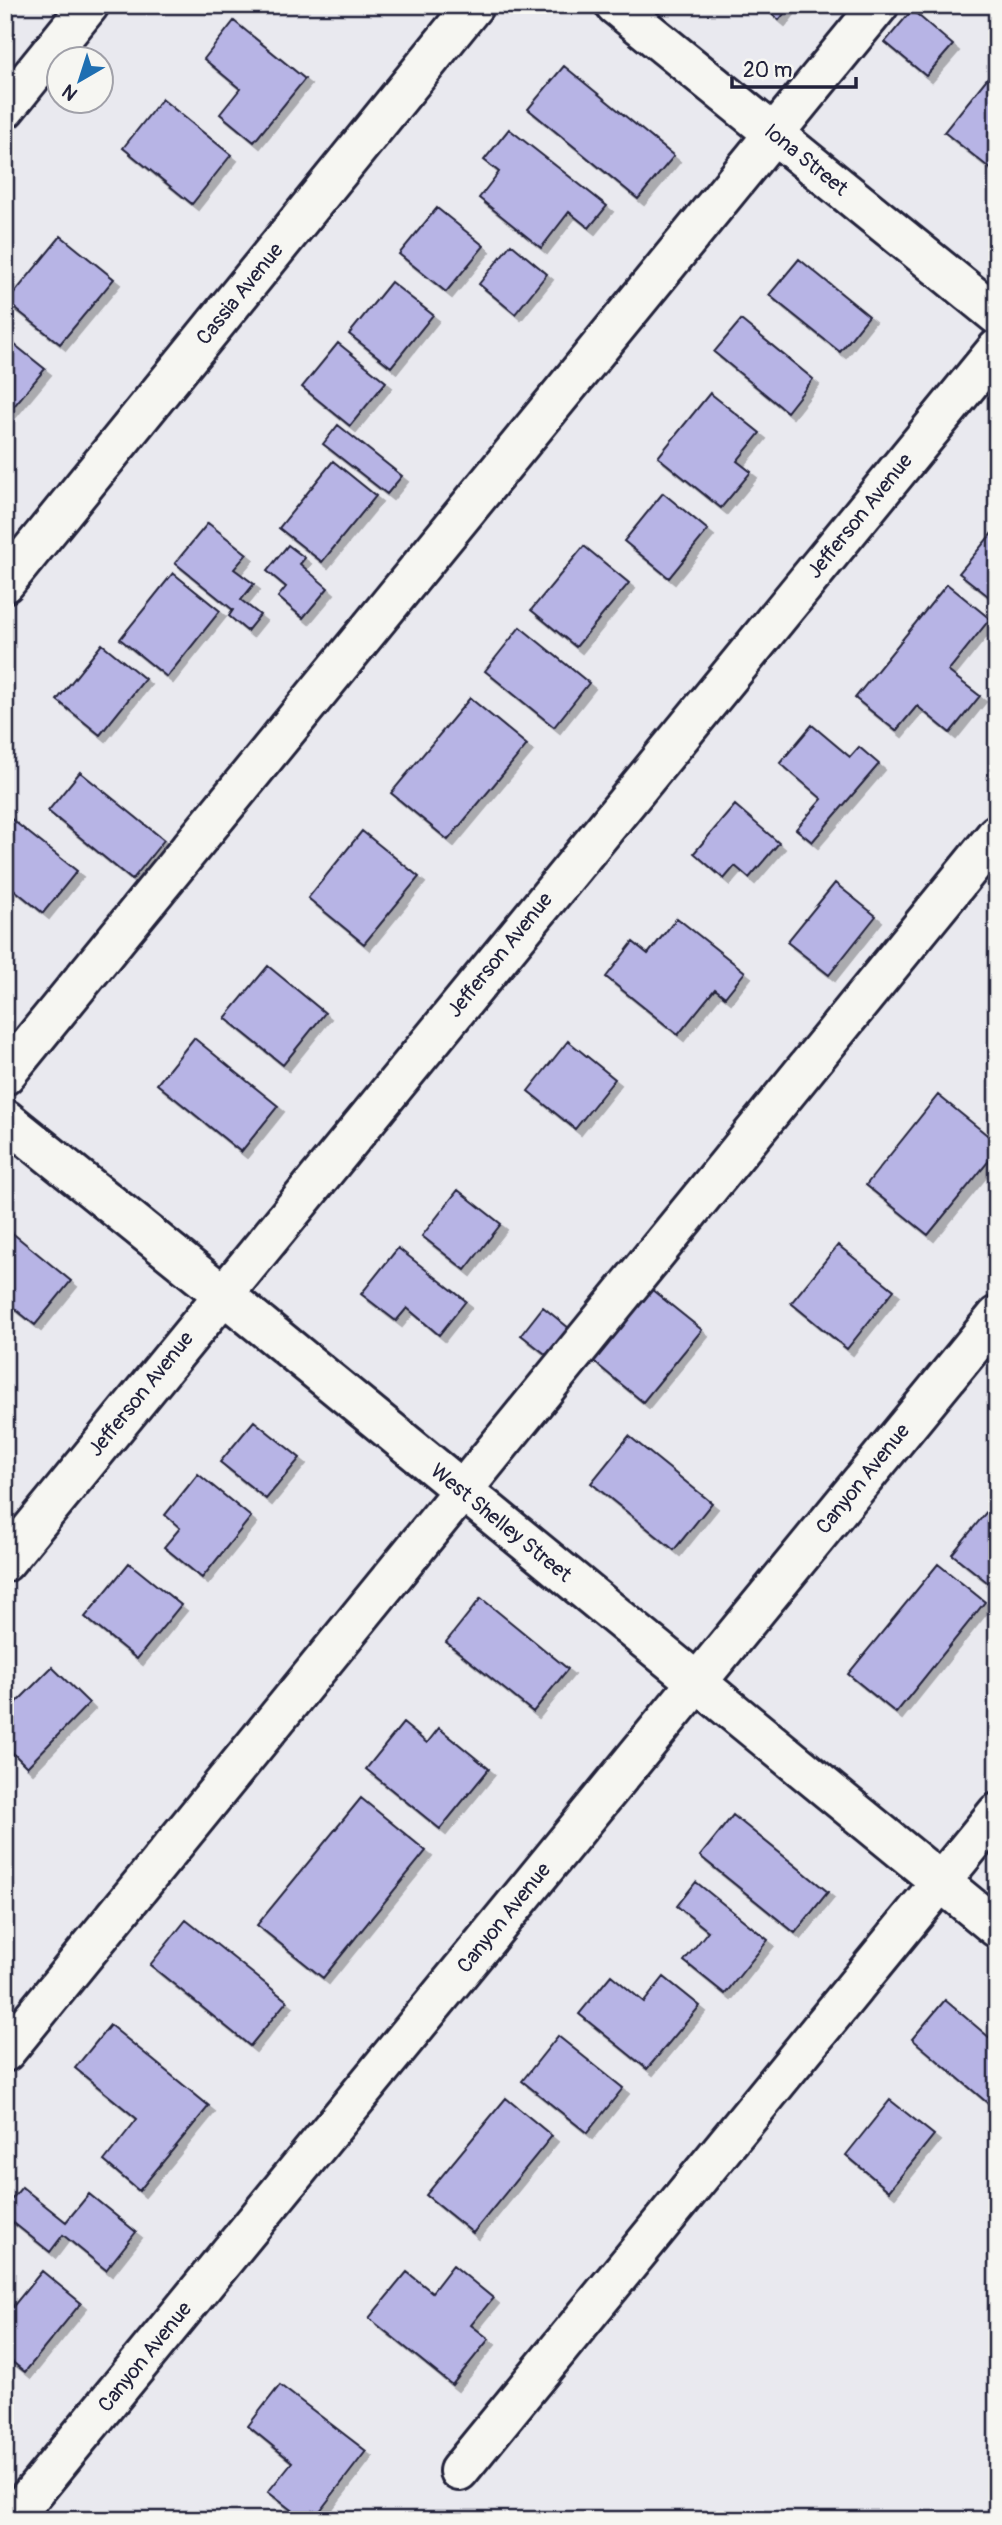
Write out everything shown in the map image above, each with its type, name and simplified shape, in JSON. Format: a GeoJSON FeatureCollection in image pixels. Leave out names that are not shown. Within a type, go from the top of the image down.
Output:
{"type":"FeatureCollection","features":[{"type":"Feature","properties":{"kind":"street"},"geometry":{"type":"LineString","coordinates":[[5,109],[89,5]]}},
{"type":"Feature","properties":{"kind":"street","name":"Cassia Avenue"},"geometry":{"type":"LineString","coordinates":[[5,583],[474,5]]}},
{"type":"Feature","properties":{"kind":"street","name":"Iona Street"},"geometry":{"type":"LineString","coordinates":[[615,5],[997,315]]}},
{"type":"Feature","properties":{"kind":"street"},"geometry":{"type":"LineString","coordinates":[[5,1075],[878,5]]}},
{"type":"Feature","properties":{"kind":"street","name":"Jefferson Avenue"},"geometry":{"type":"LineString","coordinates":[[5,1562],[997,348]]}},
{"type":"Feature","properties":{"kind":"street"},"geometry":{"type":"LineString","coordinates":[[5,2052],[997,834]]}},
{"type":"Feature","properties":{"kind":"street","name":"West Shelley Street"},"geometry":{"type":"LineString","coordinates":[[5,1119],[997,1928]]}},
{"type":"Feature","properties":{"kind":"street","name":"Canyon Avenue"},"geometry":{"type":"LineString","coordinates":[[11,2520],[997,1316]]}},
{"type":"Feature","properties":{"kind":"street"},"geometry":{"type":"LineString","coordinates":[[459,2471],[997,1813]]}},
{"type":"Feature","properties":{"kind":"building"},"geometry":{"type":"Polygon","coordinates":[[[761,5],[791,5],[779,20],[761,5]]]}},
{"type":"Feature","properties":{"kind":"building"},"geometry":{"type":"Polygon","coordinates":[[[912,10],[953,45],[926,76],[885,42],[912,10]]]}},
{"type":"Feature","properties":{"kind":"building"},"geometry":{"type":"Polygon","coordinates":[[[234,21],[305,79],[254,142],[220,114],[240,89],[204,59],[234,21]]]}},
{"type":"Feature","properties":{"kind":"building"},"geometry":{"type":"Polygon","coordinates":[[[564,66],[674,156],[638,199],[528,109],[564,66]]]}},
{"type":"Feature","properties":{"kind":"building"},"geometry":{"type":"Polygon","coordinates":[[[993,71],[997,74],[997,174],[944,132],[993,71]]]}},
{"type":"Feature","properties":{"kind":"building"},"geometry":{"type":"Polygon","coordinates":[[[162,99],[231,155],[192,204],[123,148],[162,99]]]}},
{"type":"Feature","properties":{"kind":"building"},"geometry":{"type":"Polygon","coordinates":[[[509,129],[607,206],[589,228],[569,212],[541,248],[479,198],[499,172],[484,160],[509,129]]]}},
{"type":"Feature","properties":{"kind":"building"},"geometry":{"type":"Polygon","coordinates":[[[437,208],[484,246],[446,292],[399,254],[437,208]]]}},
{"type":"Feature","properties":{"kind":"building"},"geometry":{"type":"Polygon","coordinates":[[[61,236],[114,279],[60,344],[7,302],[61,236]]]}},
{"type":"Feature","properties":{"kind":"building"},"geometry":{"type":"Polygon","coordinates":[[[511,244],[547,274],[515,314],[479,284],[511,244]]]}},
{"type":"Feature","properties":{"kind":"building"},"geometry":{"type":"Polygon","coordinates":[[[799,259],[869,316],[840,352],[769,295],[799,259]]]}},
{"type":"Feature","properties":{"kind":"building"},"geometry":{"type":"Polygon","coordinates":[[[391,282],[433,315],[391,367],[349,334],[391,282]]]}},
{"type":"Feature","properties":{"kind":"building"},"geometry":{"type":"Polygon","coordinates":[[[741,320],[813,379],[787,412],[714,352],[741,320]]]}},
{"type":"Feature","properties":{"kind":"building"},"geometry":{"type":"Polygon","coordinates":[[[5,337],[45,369],[5,417],[5,337]]]}},
{"type":"Feature","properties":{"kind":"building"},"geometry":{"type":"Polygon","coordinates":[[[338,343],[386,382],[350,426],[302,387],[338,343]]]}},
{"type":"Feature","properties":{"kind":"building"},"geometry":{"type":"Polygon","coordinates":[[[710,393],[760,433],[737,461],[751,472],[721,508],[658,457],[710,393]]]}},
{"type":"Feature","properties":{"kind":"building"},"geometry":{"type":"Polygon","coordinates":[[[338,425],[402,476],[387,494],[323,444],[338,425]]]}},
{"type":"Feature","properties":{"kind":"building"},"geometry":{"type":"Polygon","coordinates":[[[333,461],[376,496],[322,562],[279,528],[333,461]]]}},
{"type":"Feature","properties":{"kind":"building"},"geometry":{"type":"Polygon","coordinates":[[[663,493],[708,530],[669,578],[624,541],[663,493]]]}},
{"type":"Feature","properties":{"kind":"building"},"geometry":{"type":"Polygon","coordinates":[[[208,523],[247,554],[234,569],[254,584],[241,600],[260,615],[247,631],[229,616],[233,610],[175,563],[208,523]]]}},
{"type":"Feature","properties":{"kind":"building"},"geometry":{"type":"Polygon","coordinates":[[[997,527],[997,603],[959,573],[997,527]]]}},
{"type":"Feature","properties":{"kind":"building"},"geometry":{"type":"Polygon","coordinates":[[[288,545],[305,558],[300,564],[328,588],[303,618],[278,597],[286,587],[267,571],[288,545]]]}},
{"type":"Feature","properties":{"kind":"building"},"geometry":{"type":"Polygon","coordinates":[[[584,546],[629,583],[576,647],[531,610],[584,546]]]}},
{"type":"Feature","properties":{"kind":"building"},"geometry":{"type":"Polygon","coordinates":[[[173,573],[220,611],[167,677],[120,639],[173,573]]]}},
{"type":"Feature","properties":{"kind":"building"},"geometry":{"type":"Polygon","coordinates":[[[947,584],[990,619],[948,671],[980,696],[950,733],[917,706],[896,731],[855,698],[947,584]]]}},
{"type":"Feature","properties":{"kind":"building"},"geometry":{"type":"Polygon","coordinates":[[[520,627],[589,683],[554,727],[485,671],[520,627]]]}},
{"type":"Feature","properties":{"kind":"building"},"geometry":{"type":"Polygon","coordinates":[[[102,644],[145,679],[100,735],[57,700],[102,644]]]}},
{"type":"Feature","properties":{"kind":"building"},"geometry":{"type":"Polygon","coordinates":[[[470,698],[527,745],[448,840],[391,793],[470,698]]]}},
{"type":"Feature","properties":{"kind":"building"},"geometry":{"type":"Polygon","coordinates":[[[812,725],[850,757],[859,747],[879,764],[812,842],[796,829],[822,799],[780,763],[812,725]]]}},
{"type":"Feature","properties":{"kind":"building"},"geometry":{"type":"Polygon","coordinates":[[[80,772],[164,840],[132,880],[48,811],[80,772]]]}},
{"type":"Feature","properties":{"kind":"building"},"geometry":{"type":"Polygon","coordinates":[[[735,805],[779,843],[749,878],[735,866],[724,879],[694,853],[735,805]]]}},
{"type":"Feature","properties":{"kind":"building"},"geometry":{"type":"Polygon","coordinates":[[[5,814],[77,871],[43,913],[5,882],[5,814]]]}},
{"type":"Feature","properties":{"kind":"building"},"geometry":{"type":"Polygon","coordinates":[[[362,831],[419,877],[364,944],[308,898],[362,831]]]}},
{"type":"Feature","properties":{"kind":"building"},"geometry":{"type":"Polygon","coordinates":[[[835,883],[876,916],[829,975],[787,942],[835,883]]]}},
{"type":"Feature","properties":{"kind":"building"},"geometry":{"type":"Polygon","coordinates":[[[677,918],[745,972],[725,997],[715,989],[678,1035],[606,977],[633,942],[648,954],[677,918]]]}},
{"type":"Feature","properties":{"kind":"building"},"geometry":{"type":"Polygon","coordinates":[[[268,966],[325,1013],[283,1065],[225,1018],[268,966]]]}},
{"type":"Feature","properties":{"kind":"building"},"geometry":{"type":"Polygon","coordinates":[[[194,1038],[278,1106],[241,1152],[157,1084],[194,1038]]]}},
{"type":"Feature","properties":{"kind":"building"},"geometry":{"type":"Polygon","coordinates":[[[568,1041],[615,1079],[575,1129],[528,1091],[568,1041]]]}},
{"type":"Feature","properties":{"kind":"building"},"geometry":{"type":"Polygon","coordinates":[[[938,1095],[997,1143],[997,1151],[928,1235],[866,1185],[938,1095]]]}},
{"type":"Feature","properties":{"kind":"building"},"geometry":{"type":"Polygon","coordinates":[[[458,1190],[501,1224],[465,1270],[422,1236],[458,1190]]]}},
{"type":"Feature","properties":{"kind":"building"},"geometry":{"type":"Polygon","coordinates":[[[5,1227],[71,1281],[35,1325],[5,1301],[5,1227]]]}},
{"type":"Feature","properties":{"kind":"building"},"geometry":{"type":"Polygon","coordinates":[[[838,1245],[894,1290],[847,1349],[791,1303],[838,1245]]]}},
{"type":"Feature","properties":{"kind":"building"},"geometry":{"type":"Polygon","coordinates":[[[398,1248],[466,1301],[439,1335],[407,1308],[396,1321],[361,1294],[398,1248]]]}},
{"type":"Feature","properties":{"kind":"building"},"geometry":{"type":"Polygon","coordinates":[[[651,1289],[702,1330],[643,1402],[593,1361],[651,1289]]]}},
{"type":"Feature","properties":{"kind":"building"},"geometry":{"type":"Polygon","coordinates":[[[543,1307],[575,1333],[553,1360],[521,1335],[543,1307]]]}},
{"type":"Feature","properties":{"kind":"building"},"geometry":{"type":"Polygon","coordinates":[[[254,1421],[300,1458],[266,1499],[220,1462],[254,1421]]]}},
{"type":"Feature","properties":{"kind":"building"},"geometry":{"type":"Polygon","coordinates":[[[629,1436],[712,1503],[674,1550],[591,1483],[629,1436]]]}},
{"type":"Feature","properties":{"kind":"building"},"geometry":{"type":"Polygon","coordinates":[[[198,1474],[251,1517],[202,1578],[164,1547],[180,1528],[165,1515],[198,1474]]]}},
{"type":"Feature","properties":{"kind":"building"},"geometry":{"type":"Polygon","coordinates":[[[997,1499],[997,1590],[952,1554],[997,1499]]]}},
{"type":"Feature","properties":{"kind":"building"},"geometry":{"type":"Polygon","coordinates":[[[129,1563],[181,1605],[137,1659],[85,1617],[129,1563]]]}},
{"type":"Feature","properties":{"kind":"building"},"geometry":{"type":"Polygon","coordinates":[[[938,1564],[985,1602],[896,1713],[848,1674],[938,1564]]]}},
{"type":"Feature","properties":{"kind":"building"},"geometry":{"type":"Polygon","coordinates":[[[481,1598],[568,1669],[533,1712],[446,1642],[481,1598]]]}},
{"type":"Feature","properties":{"kind":"building"},"geometry":{"type":"Polygon","coordinates":[[[52,1667],[89,1703],[27,1767],[5,1745],[5,1714],[52,1667]]]}},
{"type":"Feature","properties":{"kind":"building"},"geometry":{"type":"Polygon","coordinates":[[[403,1723],[427,1743],[439,1728],[489,1769],[440,1829],[366,1769],[403,1723]]]}},
{"type":"Feature","properties":{"kind":"building"},"geometry":{"type":"Polygon","coordinates":[[[361,1798],[426,1851],[323,1978],[257,1925],[361,1798]]]}},
{"type":"Feature","properties":{"kind":"building"},"geometry":{"type":"Polygon","coordinates":[[[733,1815],[828,1892],[795,1933],[700,1856],[733,1815]]]}},
{"type":"Feature","properties":{"kind":"building"},"geometry":{"type":"Polygon","coordinates":[[[696,1882],[768,1940],[725,1994],[684,1961],[708,1931],[677,1906],[696,1882]]]}},
{"type":"Feature","properties":{"kind":"building"},"geometry":{"type":"Polygon","coordinates":[[[186,1920],[287,2001],[250,2046],[150,1965],[186,1920]]]}},
{"type":"Feature","properties":{"kind":"building"},"geometry":{"type":"Polygon","coordinates":[[[611,1975],[644,2002],[664,1977],[700,2006],[647,2069],[579,2014],[611,1975]]]}},
{"type":"Feature","properties":{"kind":"building"},"geometry":{"type":"Polygon","coordinates":[[[945,2000],[997,2044],[997,2111],[912,2039],[945,2000]]]}},
{"type":"Feature","properties":{"kind":"building"},"geometry":{"type":"Polygon","coordinates":[[[110,2025],[209,2106],[139,2191],[104,2161],[137,2119],[75,2068],[110,2025]]]}},
{"type":"Feature","properties":{"kind":"building"},"geometry":{"type":"Polygon","coordinates":[[[558,2036],[623,2088],[587,2133],[522,2081],[558,2036]]]}},
{"type":"Feature","properties":{"kind":"building"},"geometry":{"type":"Polygon","coordinates":[[[506,2098],[552,2136],[473,2233],[426,2195],[506,2098]]]}},
{"type":"Feature","properties":{"kind":"building"},"geometry":{"type":"Polygon","coordinates":[[[890,2100],[934,2135],[889,2191],[846,2155],[890,2100]]]}},
{"type":"Feature","properties":{"kind":"building"},"geometry":{"type":"Polygon","coordinates":[[[22,2187],[66,2222],[89,2194],[136,2232],[106,2270],[63,2235],[50,2252],[5,2216],[5,2207],[22,2187]]]}},
{"type":"Feature","properties":{"kind":"building"},"geometry":{"type":"Polygon","coordinates":[[[453,2265],[493,2298],[471,2325],[489,2339],[452,2385],[369,2318],[407,2272],[432,2292],[453,2265]]]}},
{"type":"Feature","properties":{"kind":"building"},"geometry":{"type":"Polygon","coordinates":[[[42,2271],[81,2303],[25,2372],[5,2356],[5,2316],[42,2271]]]}},
{"type":"Feature","properties":{"kind":"building"},"geometry":{"type":"Polygon","coordinates":[[[280,2385],[366,2451],[313,2520],[304,2520],[268,2492],[292,2462],[248,2426],[280,2385]]]}}]}
